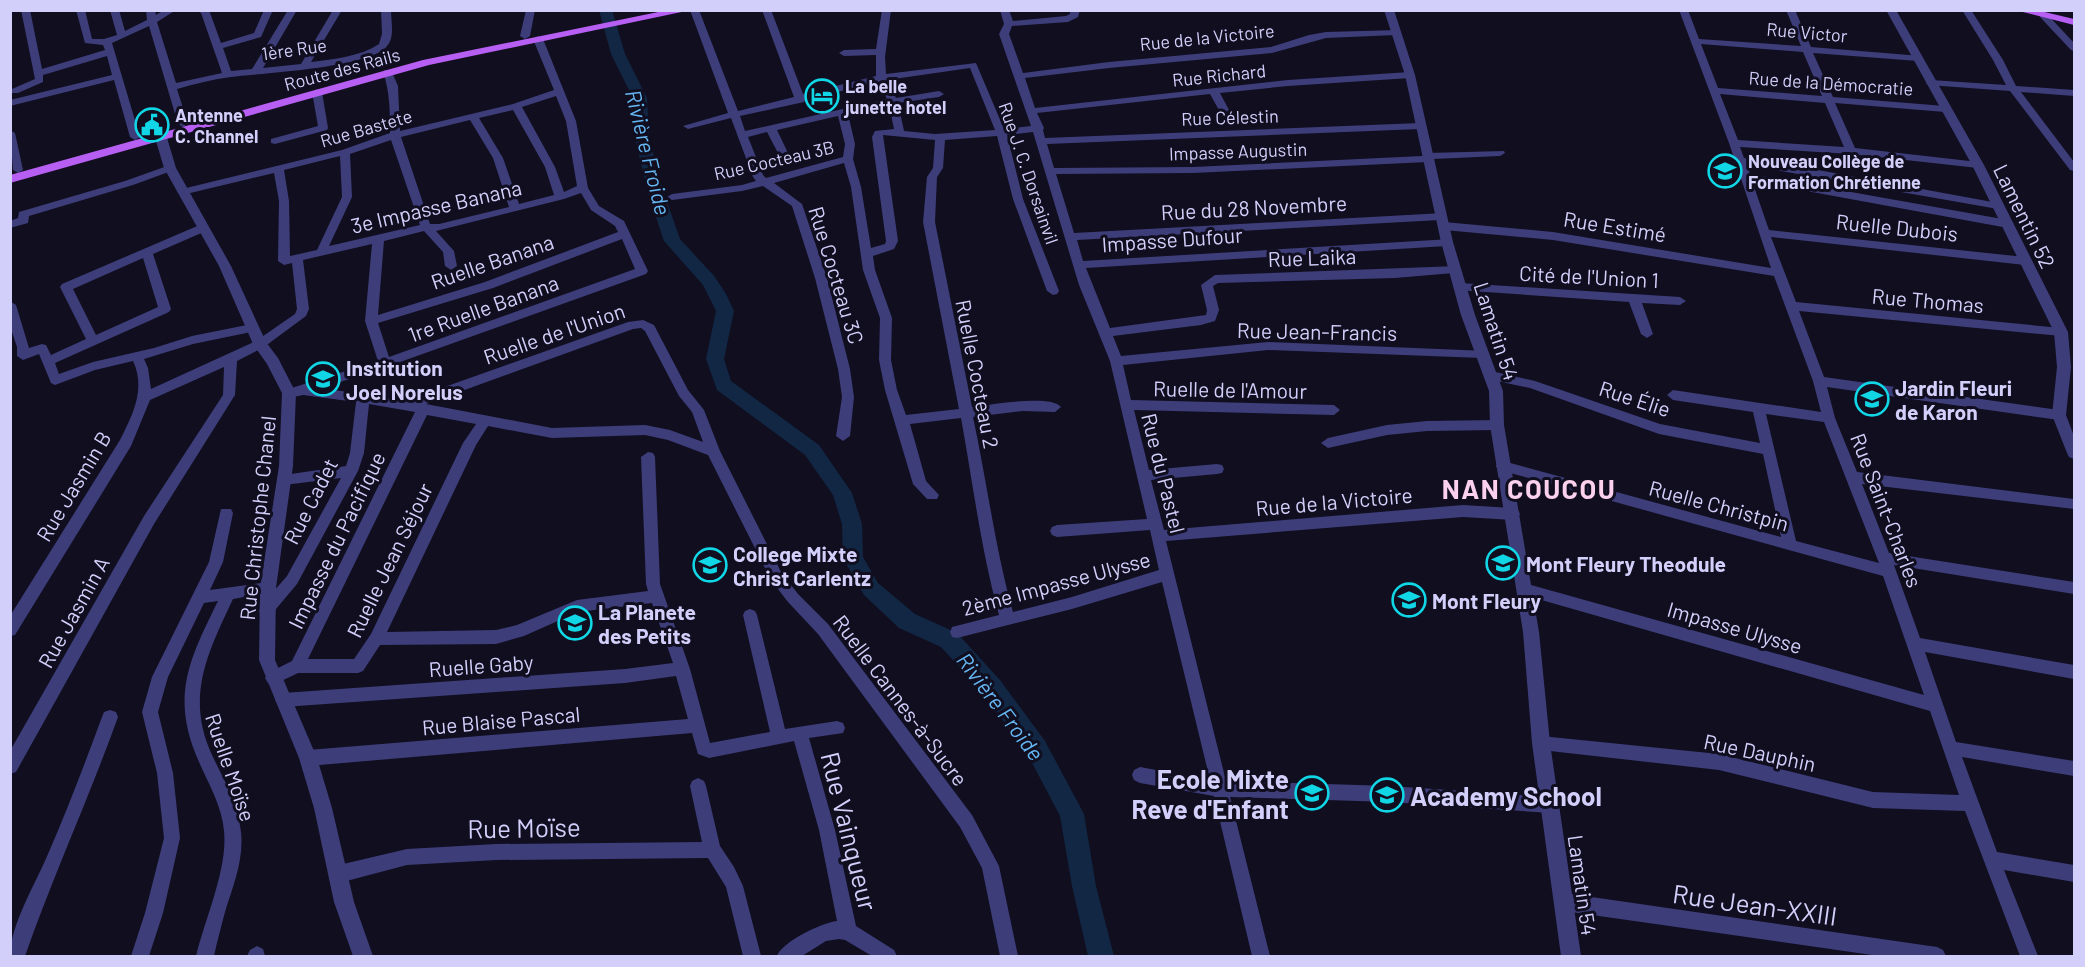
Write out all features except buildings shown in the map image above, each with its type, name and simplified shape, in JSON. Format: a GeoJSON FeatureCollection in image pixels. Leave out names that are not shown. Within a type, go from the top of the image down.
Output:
{"type":"FeatureCollection","features":[{"type":"Feature","properties":{"kind":"main road","name":"Route des Rails"},"geometry":{"type":"LineString","coordinates":[[13,173],[135,137],[159,134],[183,124],[425,57],[525,36],[561,32],[654,13],[687,10]]}},
{"type":"Feature","properties":{"kind":"main road"},"geometry":{"type":"LineString","coordinates":[[2020,10],[2074,16]]}},
{"type":"Feature","properties":{"kind":"main road"},"geometry":{"type":"LineString","coordinates":[[2045,13],[2074,22]]}},
{"type":"Feature","properties":{"kind":"main road","name":"Route des Rails"},"geometry":{"type":"LineString","coordinates":[[13,173],[388,72],[561,32]]}},
{"type":"Feature","properties":{"kind":"street"},"geometry":{"type":"LineString","coordinates":[[14,96],[40,80],[25,10]]}},
{"type":"Feature","properties":{"kind":"street"},"geometry":{"type":"LineString","coordinates":[[80,10],[88,41],[95,43],[122,36],[151,16],[172,10]]}},
{"type":"Feature","properties":{"kind":"street"},"geometry":{"type":"LineString","coordinates":[[114,10],[122,36]]}},
{"type":"Feature","properties":{"kind":"street"},"geometry":{"type":"LineString","coordinates":[[201,10],[205,11],[227,74]]}},
{"type":"Feature","properties":{"kind":"street"},"geometry":{"type":"LineString","coordinates":[[218,47],[258,35],[269,10]]}},
{"type":"Feature","properties":{"kind":"street"},"geometry":{"type":"LineString","coordinates":[[256,71],[293,10]]}},
{"type":"Feature","properties":{"kind":"street"},"geometry":{"type":"LineString","coordinates":[[304,66],[338,10]]}},
{"type":"Feature","properties":{"kind":"street","name":"1ère Rue"},"geometry":{"type":"LineString","coordinates":[[172,87],[227,74],[304,66],[366,55],[381,49],[386,41],[386,10]]}},
{"type":"Feature","properties":{"kind":"street"},"geometry":{"type":"LineString","coordinates":[[525,36],[531,10]]}},
{"type":"Feature","properties":{"kind":"street","name":"Rue Cocteau 3C"},"geometry":{"type":"LineString","coordinates":[[694,10],[758,177],[797,204],[822,278],[844,369],[848,397],[843,436]]}},
{"type":"Feature","properties":{"kind":"street"},"geometry":{"type":"LineString","coordinates":[[766,10],[800,100]]}},
{"type":"Feature","properties":{"kind":"street"},"geometry":{"type":"LineString","coordinates":[[887,10],[881,52],[881,78],[893,101],[899,131]]}},
{"type":"Feature","properties":{"kind":"street"},"geometry":{"type":"LineString","coordinates":[[1006,17],[1068,19],[1075,15],[1075,10]]}},
{"type":"Feature","properties":{"kind":"street","name":"Lamatin 54"},"geometry":{"type":"LineString","coordinates":[[1389,10],[1410,75],[1454,269],[1496,391],[1497,425],[1531,632],[1541,742],[1571,957]]}},
{"type":"Feature","properties":{"kind":"street","name":"Rue Saint-Charles"},"geometry":{"type":"LineString","coordinates":[[1683,10],[1734,143],[1764,233],[1819,381],[1829,418],[1884,558],[1970,803],[2029,957]]}},
{"type":"Feature","properties":{"kind":"street"},"geometry":{"type":"LineString","coordinates":[[1790,10],[1851,151]]}},
{"type":"Feature","properties":{"kind":"street","name":"Lamentin 52"},"geometry":{"type":"LineString","coordinates":[[1891,10],[1978,165],[2061,332],[2064,367],[2059,415],[2074,453]]}},
{"type":"Feature","properties":{"kind":"street"},"geometry":{"type":"LineString","coordinates":[[1966,10],[1998,60],[2012,87],[2074,168]]}},
{"type":"Feature","properties":{"kind":"street"},"geometry":{"type":"LineString","coordinates":[[2045,13],[2074,48]]}},
{"type":"Feature","properties":{"kind":"street"},"geometry":{"type":"LineString","coordinates":[[151,16],[183,124]]}},
{"type":"Feature","properties":{"kind":"street","name":"Rue du Pastel"},"geometry":{"type":"LineString","coordinates":[[1006,17],[1004,34],[1040,134],[1079,265],[1116,361],[1119,387],[1126,405],[1261,957]]}},
{"type":"Feature","properties":{"kind":"street","name":"Rue de la Victoire"},"geometry":{"type":"LineString","coordinates":[[1020,76],[1109,65],[1272,50],[1312,37],[1326,35],[1396,32]]}},
{"type":"Feature","properties":{"kind":"street"},"geometry":{"type":"LineString","coordinates":[[538,39],[571,121],[583,188],[595,208],[620,224],[625,234]]}},
{"type":"Feature","properties":{"kind":"street"},"geometry":{"type":"LineString","coordinates":[[107,41],[135,137]]}},
{"type":"Feature","properties":{"kind":"street","name":"Rue Victor"},"geometry":{"type":"LineString","coordinates":[[1694,41],[1918,58]]}},
{"type":"Feature","properties":{"kind":"street"},"geometry":{"type":"LineString","coordinates":[[38,73],[110,52]]}},
{"type":"Feature","properties":{"kind":"street"},"geometry":{"type":"LineString","coordinates":[[844,53],[881,52]]}},
{"type":"Feature","properties":{"kind":"street","name":"Rue J. C. Dorsainvil"},"geometry":{"type":"LineString","coordinates":[[881,78],[973,65],[1001,133],[1018,199],[1053,291]]}},
{"type":"Feature","properties":{"kind":"street"},"geometry":{"type":"LineString","coordinates":[[388,72],[393,86],[395,135],[426,227],[448,251],[451,266]]}},
{"type":"Feature","properties":{"kind":"street","name":"Rue Richard"},"geometry":{"type":"LineString","coordinates":[[1032,111],[1288,83],[1410,75]]}},
{"type":"Feature","properties":{"kind":"street"},"geometry":{"type":"LineString","coordinates":[[14,96],[118,76]]}},
{"type":"Feature","properties":{"kind":"street"},"geometry":{"type":"LineString","coordinates":[[688,126],[800,100],[881,78]]}},
{"type":"Feature","properties":{"kind":"street"},"geometry":{"type":"LineString","coordinates":[[1931,83],[2074,93]]}},
{"type":"Feature","properties":{"kind":"street","name":"Rue de la Démocratie"},"geometry":{"type":"LineString","coordinates":[[1714,91],[1946,109]]}},
{"type":"Feature","properties":{"kind":"street"},"geometry":{"type":"LineString","coordinates":[[275,141],[322,128],[317,92]]}},
{"type":"Feature","properties":{"kind":"street","name":"Rue Bastete"},"geometry":{"type":"LineString","coordinates":[[182,192],[345,152],[395,135],[516,106],[558,92]]}},
{"type":"Feature","properties":{"kind":"street"},"geometry":{"type":"LineString","coordinates":[[1214,92],[1224,110]]}},
{"type":"Feature","properties":{"kind":"street"},"geometry":{"type":"LineString","coordinates":[[741,135],[893,101],[939,94]]}},
{"type":"Feature","properties":{"kind":"street"},"geometry":{"type":"LineString","coordinates":[[516,106],[550,167],[560,197]]}},
{"type":"Feature","properties":{"kind":"street"},"geometry":{"type":"LineString","coordinates":[[842,112],[850,144],[848,159],[856,187],[869,270],[886,318],[885,360],[891,390],[920,484],[932,495]]}},
{"type":"Feature","properties":{"kind":"street"},"geometry":{"type":"LineString","coordinates":[[473,117],[498,158],[515,208]]}},
{"type":"Feature","properties":{"kind":"street","name":"Rue Célestin"},"geometry":{"type":"LineString","coordinates":[[867,254],[890,246],[892,241],[877,137],[879,133],[899,131],[907,136],[940,137],[1001,133],[1420,126]]}},
{"type":"Feature","properties":{"kind":"street"},"geometry":{"type":"LineString","coordinates":[[771,129],[783,153]]}},
{"type":"Feature","properties":{"kind":"street"},"geometry":{"type":"LineString","coordinates":[[10,133],[13,173]]}},
{"type":"Feature","properties":{"kind":"street","name":"Rue Christophe Chanel"},"geometry":{"type":"LineString","coordinates":[[159,134],[170,168],[225,266],[260,344],[296,392],[268,588],[267,660],[308,758],[339,874],[344,902],[363,957]]}},
{"type":"Feature","properties":{"kind":"street","name":"Ruelle Cocteau 2"},"geometry":{"type":"LineString","coordinates":[[940,137],[938,168],[932,177],[929,222],[981,488],[992,563],[1007,618]]}},
{"type":"Feature","properties":{"kind":"street"},"geometry":{"type":"LineString","coordinates":[[1734,143],[1851,151],[1978,165]]}},
{"type":"Feature","properties":{"kind":"street"},"geometry":{"type":"LineString","coordinates":[[322,250],[347,197],[345,152]]}},
{"type":"Feature","properties":{"kind":"street","name":"Impasse Augustin"},"geometry":{"type":"LineString","coordinates":[[1050,171],[1193,170],[1500,153]]}},
{"type":"Feature","properties":{"kind":"street","name":"Rue Cocteau 3B"},"geometry":{"type":"LineString","coordinates":[[672,197],[742,188],[848,159]]}},
{"type":"Feature","properties":{"kind":"street"},"geometry":{"type":"LineString","coordinates":[[1740,161],[1780,166],[1998,206]]}},
{"type":"Feature","properties":{"kind":"street"},"geometry":{"type":"LineString","coordinates":[[10,225],[24,220],[23,214],[129,183],[170,168]]}},
{"type":"Feature","properties":{"kind":"street"},"geometry":{"type":"LineString","coordinates":[[145,396],[231,359],[260,344],[300,316],[303,309],[297,258],[284,261],[284,201],[278,168]]}},
{"type":"Feature","properties":{"kind":"street"},"geometry":{"type":"LineString","coordinates":[[1746,177],[2008,224]]}},
{"type":"Feature","properties":{"kind":"street","name":"3e Impasse Banana"},"geometry":{"type":"LineString","coordinates":[[297,258],[322,250],[378,240],[426,227],[439,228],[560,197],[583,188]]}},
{"type":"Feature","properties":{"kind":"street","name":"Rue du 28 Novembre"},"geometry":{"type":"LineString","coordinates":[[1071,237],[1442,221]]}},
{"type":"Feature","properties":{"kind":"street","name":"Rue Estimé"},"geometry":{"type":"LineString","coordinates":[[1442,221],[1553,236],[1780,273]]}},
{"type":"Feature","properties":{"kind":"street"},"geometry":{"type":"LineString","coordinates":[[93,340],[66,287],[147,254],[202,228]]}},
{"type":"Feature","properties":{"kind":"street","name":"Ruelle Dubois"},"geometry":{"type":"LineString","coordinates":[[1764,233],[2025,261]]}},
{"type":"Feature","properties":{"kind":"street","name":"1re Ruelle Banana"},"geometry":{"type":"LineString","coordinates":[[296,392],[385,363],[642,271],[625,234]]}},
{"type":"Feature","properties":{"kind":"street","name":"Ruelle Banana"},"geometry":{"type":"LineString","coordinates":[[371,321],[489,285],[625,234]]}},
{"type":"Feature","properties":{"kind":"street"},"geometry":{"type":"LineString","coordinates":[[378,240],[371,321],[385,363]]}},
{"type":"Feature","properties":{"kind":"street","name":"Impasse Dufour"},"geometry":{"type":"LineString","coordinates":[[1079,265],[1447,242]]}},
{"type":"Feature","properties":{"kind":"street"},"geometry":{"type":"LineString","coordinates":[[48,361],[165,309],[147,254]]}},
{"type":"Feature","properties":{"kind":"street","name":"Rue Laika"},"geometry":{"type":"LineString","coordinates":[[1104,333],[1211,318],[1213,310],[1207,285],[1215,279],[1395,274],[1454,269]]}},
{"type":"Feature","properties":{"kind":"street","name":"Cité de l'Union 1"},"geometry":{"type":"LineString","coordinates":[[1460,287],[1680,301]]}},
{"type":"Feature","properties":{"kind":"street"},"geometry":{"type":"LineString","coordinates":[[1634,298],[1647,334]]}},
{"type":"Feature","properties":{"kind":"street"},"geometry":{"type":"LineString","coordinates":[[10,305],[23,346],[23,356]]}},
{"type":"Feature","properties":{"kind":"street","name":"Rue Thomas"},"geometry":{"type":"LineString","coordinates":[[1792,306],[2061,332]]}},
{"type":"Feature","properties":{"kind":"street","name":"Ruelle de l'Union"},"geometry":{"type":"LineString","coordinates":[[407,405],[632,325],[643,324],[650,328],[683,393],[698,410],[713,451]]}},
{"type":"Feature","properties":{"kind":"street"},"geometry":{"type":"LineString","coordinates":[[10,361],[42,348],[55,380],[93,366],[137,357],[192,339],[252,328]]}},
{"type":"Feature","properties":{"kind":"street","name":"Rue Jean-Francis"},"geometry":{"type":"LineString","coordinates":[[1116,361],[1268,346],[1483,354]]}},
{"type":"Feature","properties":{"kind":"street","name":"Rue Jasmin B"},"geometry":{"type":"LineString","coordinates":[[10,630],[126,442],[147,389],[144,369],[137,357]]}},
{"type":"Feature","properties":{"kind":"street","name":"Rue Jasmin A"},"geometry":{"type":"LineString","coordinates":[[10,767],[174,478],[229,395],[231,359]]}},
{"type":"Feature","properties":{"kind":"street","name":"Rue Élie"},"geometry":{"type":"LineString","coordinates":[[1491,376],[1531,384],[1659,429],[1769,450]]}},
{"type":"Feature","properties":{"kind":"street"},"geometry":{"type":"LineString","coordinates":[[1819,381],[2074,417]]}},
{"type":"Feature","properties":{"kind":"street"},"geometry":{"type":"LineString","coordinates":[[296,392],[363,398],[407,405],[552,433],[645,430],[670,435],[713,451]]}},
{"type":"Feature","properties":{"kind":"street"},"geometry":{"type":"LineString","coordinates":[[1673,395],[1829,418]]}},
{"type":"Feature","properties":{"kind":"street","name":"Rue Cadet"},"geometry":{"type":"LineString","coordinates":[[266,611],[292,580],[351,471],[357,453],[363,398]]}},
{"type":"Feature","properties":{"kind":"street","name":"Ruelle de l'Amour"},"geometry":{"type":"LineString","coordinates":[[1126,405],[1334,410]]}},
{"type":"Feature","properties":{"kind":"street"},"geometry":{"type":"LineString","coordinates":[[902,420],[1023,406],[1055,407]]}},
{"type":"Feature","properties":{"kind":"street","name":"Impasse du Pacifique"},"geometry":{"type":"LineString","coordinates":[[297,666],[424,408]]}},
{"type":"Feature","properties":{"kind":"street"},"geometry":{"type":"LineString","coordinates":[[1760,409],[1790,546]]}},
{"type":"Feature","properties":{"kind":"street","name":"Ruelle Jean Séjour"},"geometry":{"type":"LineString","coordinates":[[297,666],[358,666],[376,639],[470,443],[485,420]]}},
{"type":"Feature","properties":{"kind":"street"},"geometry":{"type":"LineString","coordinates":[[1328,443],[1387,430],[1497,425]]}},
{"type":"Feature","properties":{"kind":"street","name":"Ruelle Cannes-à-Sucre"},"geometry":{"type":"LineString","coordinates":[[713,451],[730,487],[764,547],[776,576],[793,598],[824,629],[966,821],[986,854],[1005,956]]}},
{"type":"Feature","properties":{"kind":"street"},"geometry":{"type":"LineString","coordinates":[[648,457],[650,551],[657,596],[682,669],[706,751],[779,736],[837,728]]}},
{"type":"Feature","properties":{"kind":"street","name":"Ruelle Christpin"},"geometry":{"type":"LineString","coordinates":[[1503,466],[1889,572]]}},
{"type":"Feature","properties":{"kind":"street"},"geometry":{"type":"LineString","coordinates":[[1143,476],[1217,469]]}},
{"type":"Feature","properties":{"kind":"street"},"geometry":{"type":"LineString","coordinates":[[284,480],[351,471]]}},
{"type":"Feature","properties":{"kind":"street"},"geometry":{"type":"LineString","coordinates":[[1851,477],[2074,504]]}},
{"type":"Feature","properties":{"kind":"street","name":"Rue de la Victoire"},"geometry":{"type":"LineString","coordinates":[[1058,531],[1156,530],[1463,511],[1513,514]]}},
{"type":"Feature","properties":{"kind":"street"},"geometry":{"type":"LineString","coordinates":[[140,957],[154,913],[172,838],[165,773],[150,712],[160,677],[216,562],[226,513]]}},
{"type":"Feature","properties":{"kind":"street"},"geometry":{"type":"LineString","coordinates":[[1884,558],[2074,588]]}},
{"type":"Feature","properties":{"kind":"street","name":"2ème Impasse Ulysse"},"geometry":{"type":"LineString","coordinates":[[957,632],[1072,603],[1167,574]]}},
{"type":"Feature","properties":{"kind":"street"},"geometry":{"type":"LineString","coordinates":[[200,597],[268,588]]}},
{"type":"Feature","properties":{"kind":"street","name":"Impasse Ulysse"},"geometry":{"type":"LineString","coordinates":[[1524,589],[1935,705]]}},
{"type":"Feature","properties":{"kind":"street","name":"Ruelle Moïse"},"geometry":{"type":"LineString","coordinates":[[205,957],[231,862],[233,839],[221,788],[200,746],[190,714],[190,701],[194,675],[207,638],[228,595]]}},
{"type":"Feature","properties":{"kind":"street"},"geometry":{"type":"LineString","coordinates":[[376,639],[496,638],[519,631],[577,606],[657,596]]}},
{"type":"Feature","properties":{"kind":"street"},"geometry":{"type":"LineString","coordinates":[[750,615],[779,736]]}},
{"type":"Feature","properties":{"kind":"street"},"geometry":{"type":"LineString","coordinates":[[1915,644],[2074,672]]}},
{"type":"Feature","properties":{"kind":"street"},"geometry":{"type":"LineString","coordinates":[[273,678],[297,666]]}},
{"type":"Feature","properties":{"kind":"street","name":"Ruelle Gaby"},"geometry":{"type":"LineString","coordinates":[[283,700],[625,676],[682,669]]}},
{"type":"Feature","properties":{"kind":"street"},"geometry":{"type":"LineString","coordinates":[[16,957],[30,916],[85,787],[110,717]]}},
{"type":"Feature","properties":{"kind":"street","name":"Rue Blaise Pascal"},"geometry":{"type":"LineString","coordinates":[[308,758],[698,724]]}},
{"type":"Feature","properties":{"kind":"street","name":"Rue Vainqueur"},"geometry":{"type":"LineString","coordinates":[[800,733],[826,830],[848,931],[887,956]]}},
{"type":"Feature","properties":{"kind":"street","name":"Rue Dauphin"},"geometry":{"type":"LineString","coordinates":[[1541,742],[1719,762],[1873,800],[1970,803]]}},
{"type":"Feature","properties":{"kind":"street"},"geometry":{"type":"LineString","coordinates":[[1950,747],[2074,768]]}},
{"type":"Feature","properties":{"kind":"street"},"geometry":{"type":"LineString","coordinates":[[1140,775],[1219,789],[1390,794],[1551,806]]}},
{"type":"Feature","properties":{"kind":"street"},"geometry":{"type":"LineString","coordinates":[[698,786],[712,850],[734,883],[752,957]]}},
{"type":"Feature","properties":{"kind":"street","name":"Rue Moïse"},"geometry":{"type":"LineString","coordinates":[[339,874],[407,857],[496,852],[712,850]]}},
{"type":"Feature","properties":{"kind":"street"},"geometry":{"type":"LineString","coordinates":[[1991,859],[2074,873]]}},
{"type":"Feature","properties":{"kind":"street","name":"Rue Jean-XXIII"},"geometry":{"type":"LineString","coordinates":[[1564,902],[1938,957]]}},
{"type":"Feature","properties":{"kind":"street"},"geometry":{"type":"LineString","coordinates":[[786,957],[822,933],[838,928],[848,931]]}},
{"type":"Feature","properties":{"kind":"waterway","name":"Rivière Froide"},"geometry":{"type":"LineString","coordinates":[[605,10],[618,54],[640,98],[642,138],[656,193],[672,241],[709,281],[718,294],[725,311],[715,359],[723,385],[812,450],[842,493],[852,524],[853,558],[871,589],[907,621],[949,640],[992,687],[1037,749],[1072,814],[1084,886],[1101,956]]}},
{"type":"Feature","properties":{"kind":"place","name":"La belle junette hotel"},"geometry":{"type":"Point","coordinates":[822,96]}},
{"type":"Feature","properties":{"kind":"place","name":"Antenne C. Channel"},"geometry":{"type":"Point","coordinates":[152,125]}},
{"type":"Feature","properties":{"kind":"place","name":"Nouveau Collège de Formation Chrétienne"},"geometry":{"type":"Point","coordinates":[1725,171]}},
{"type":"Feature","properties":{"kind":"place","name":"Institution Joel Norelus"},"geometry":{"type":"Point","coordinates":[323,379]}},
{"type":"Feature","properties":{"kind":"place","name":"Jardin Fleuri de Karon"},"geometry":{"type":"Point","coordinates":[1872,399]}},
{"type":"Feature","properties":{"kind":"place","name":"Mont Fleury Theodule"},"geometry":{"type":"Point","coordinates":[1503,563]}},
{"type":"Feature","properties":{"kind":"place","name":"College Mixte Christ Carlentz"},"geometry":{"type":"Point","coordinates":[710,565]}},
{"type":"Feature","properties":{"kind":"place","name":"Mont Fleury"},"geometry":{"type":"Point","coordinates":[1409,600]}},
{"type":"Feature","properties":{"kind":"place","name":"La Planete des Petits"},"geometry":{"type":"Point","coordinates":[575,623]}},
{"type":"Feature","properties":{"kind":"place","name":"Ecole Mixte Reve d'Enfant"},"geometry":{"type":"Point","coordinates":[1312,793]}},
{"type":"Feature","properties":{"kind":"place","name":"Academy School"},"geometry":{"type":"Point","coordinates":[1387,795]}},
{"type":"Feature","properties":{"kind":"district","name":"NAN COUCOU"},"geometry":{"type":"Point","coordinates":[1529,488]}}]}
